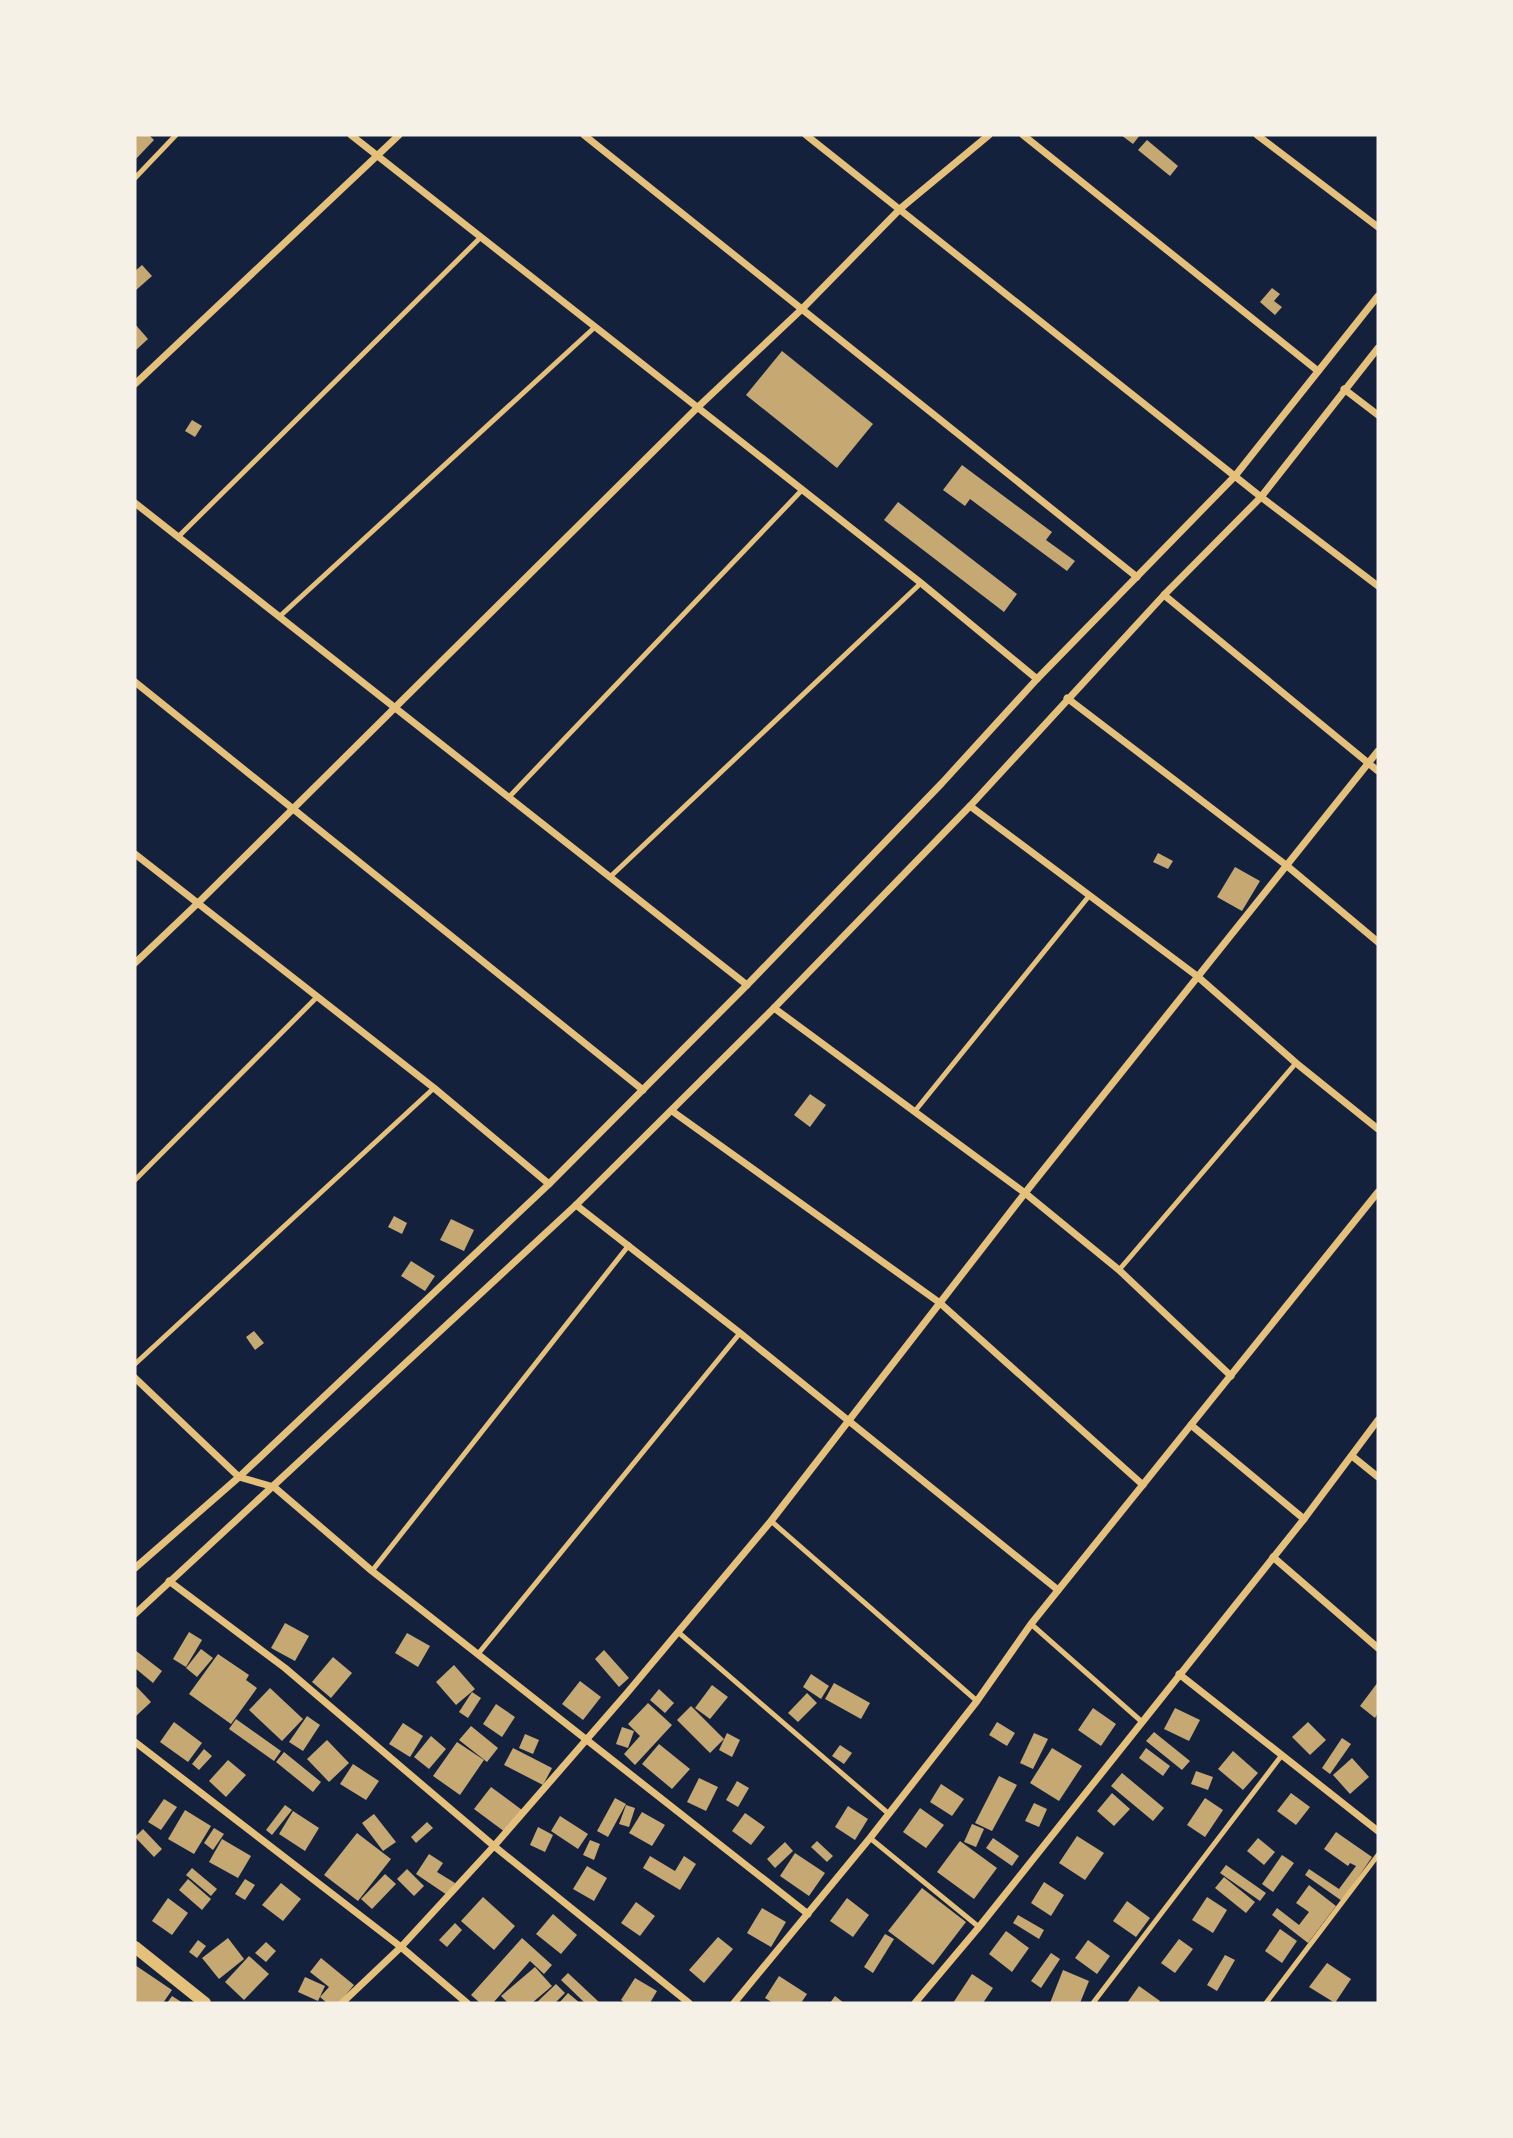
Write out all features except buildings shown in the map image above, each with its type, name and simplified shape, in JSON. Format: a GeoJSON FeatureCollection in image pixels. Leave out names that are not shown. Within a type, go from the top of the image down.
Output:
{"type":"FeatureCollection","features":[{"type":"Feature","properties":{"kind":"street"},"geometry":{"type":"LineString","coordinates":[[351,135],[1037,678]]}},
{"type":"Feature","properties":{"kind":"street"},"geometry":{"type":"LineString","coordinates":[[135,384],[399,135]]}},
{"type":"Feature","properties":{"kind":"street"},"geometry":{"type":"LineString","coordinates":[[584,135],[1137,577]]}},
{"type":"Feature","properties":{"kind":"street"},"geometry":{"type":"LineString","coordinates":[[806,135],[1235,476],[1378,586]]}},
{"type":"Feature","properties":{"kind":"street"},"geometry":{"type":"LineString","coordinates":[[135,963],[698,407],[803,308],[901,208],[989,135]]}},
{"type":"Feature","properties":{"kind":"street"},"geometry":{"type":"LineString","coordinates":[[1023,135],[1318,371]]}},
{"type":"Feature","properties":{"kind":"street"},"geometry":{"type":"LineString","coordinates":[[1257,135],[1378,227]]}},
{"type":"Feature","properties":{"kind":"street"},"geometry":{"type":"LineString","coordinates":[[136,1566],[239,1477],[550,1184],[747,985],[942,783],[1037,678],[1235,476],[1378,296]]}},
{"type":"Feature","properties":{"kind":"street"},"geometry":{"type":"LineString","coordinates":[[135,1614],[576,1205],[774,1008],[970,806],[1164,595],[1262,497],[1378,348]]}},
{"type":"Feature","properties":{"kind":"street"},"geometry":{"type":"LineString","coordinates":[[1344,389],[1378,415]]}},
{"type":"Feature","properties":{"kind":"street"},"geometry":{"type":"LineString","coordinates":[[135,503],[747,985]]}},
{"type":"Feature","properties":{"kind":"street"},"geometry":{"type":"LineString","coordinates":[[1164,595],[1378,771]]}},
{"type":"Feature","properties":{"kind":"street"},"geometry":{"type":"LineString","coordinates":[[135,682],[643,1090]]}},
{"type":"Feature","properties":{"kind":"street"},"geometry":{"type":"LineString","coordinates":[[1068,698],[1286,866],[1378,942]]}},
{"type":"Feature","properties":{"kind":"street"},"geometry":{"type":"LineString","coordinates":[[342,2003],[401,1947],[494,1846],[771,1521],[1025,1193],[1378,751]]}},
{"type":"Feature","properties":{"kind":"street"},"geometry":{"type":"LineString","coordinates":[[970,806],[1197,976],[1296,1063],[1378,1129]]}},
{"type":"Feature","properties":{"kind":"street"},"geometry":{"type":"LineString","coordinates":[[135,854],[434,1088],[550,1184]]}},
{"type":"Feature","properties":{"kind":"street"},"geometry":{"type":"LineString","coordinates":[[774,1008],[1025,1193],[1119,1270],[1231,1376]]}},
{"type":"Feature","properties":{"kind":"street"},"geometry":{"type":"LineString","coordinates":[[672,1111],[940,1303],[1143,1485]]}},
{"type":"Feature","properties":{"kind":"street"},"geometry":{"type":"LineString","coordinates":[[734,2003],[870,1838],[977,1701],[1031,1624],[1378,1192]]}},
{"type":"Feature","properties":{"kind":"street"},"geometry":{"type":"LineString","coordinates":[[576,1205],[849,1420],[1058,1590]]}},
{"type":"Feature","properties":{"kind":"street"},"geometry":{"type":"LineString","coordinates":[[135,1378],[239,1477],[274,1487],[372,1571],[808,1914]]}},
{"type":"Feature","properties":{"kind":"street"},"geometry":{"type":"LineString","coordinates":[[915,2003],[979,1927],[1304,1518],[1378,1420]]}},
{"type":"Feature","properties":{"kind":"street"},"geometry":{"type":"LineString","coordinates":[[1191,1425],[1304,1518]]}},
{"type":"Feature","properties":{"kind":"street"},"geometry":{"type":"LineString","coordinates":[[1352,1457],[1378,1477]]}},
{"type":"Feature","properties":{"kind":"street"},"geometry":{"type":"LineString","coordinates":[[1273,1557],[1378,1648]]}},
{"type":"Feature","properties":{"kind":"street"},"geometry":{"type":"LineString","coordinates":[[169,1581],[285,1668],[494,1846],[690,2003]]}},
{"type":"Feature","properties":{"kind":"street"},"geometry":{"type":"LineString","coordinates":[[1179,1674],[1378,1831]]}},
{"type":"Feature","properties":{"kind":"street"},"geometry":{"type":"LineString","coordinates":[[135,1742],[401,1947],[467,2003]]}},
{"type":"Feature","properties":{"kind":"street"},"geometry":{"type":"LineString","coordinates":[[135,1947],[205,2003]]}},
{"type":"Feature","properties":{"kind":"lane"},"geometry":{"type":"LineString","coordinates":[[135,178],[176,135]]}},
{"type":"Feature","properties":{"kind":"lane"},"geometry":{"type":"LineString","coordinates":[[178,537],[481,237]]}},
{"type":"Feature","properties":{"kind":"lane"},"geometry":{"type":"LineString","coordinates":[[279,617],[595,327]]}},
{"type":"Feature","properties":{"kind":"lane"},"geometry":{"type":"LineString","coordinates":[[509,797],[802,490]]}},
{"type":"Feature","properties":{"kind":"lane"},"geometry":{"type":"LineString","coordinates":[[610,877],[920,583]]}},
{"type":"Feature","properties":{"kind":"lane"},"geometry":{"type":"LineString","coordinates":[[915,1111],[1089,896]]}},
{"type":"Feature","properties":{"kind":"lane"},"geometry":{"type":"LineString","coordinates":[[135,1180],[317,997]]}},
{"type":"Feature","properties":{"kind":"lane"},"geometry":{"type":"LineString","coordinates":[[1119,1270],[1296,1063]]}},
{"type":"Feature","properties":{"kind":"lane"},"geometry":{"type":"LineString","coordinates":[[135,1364],[434,1088]]}},
{"type":"Feature","properties":{"kind":"lane"},"geometry":{"type":"LineString","coordinates":[[372,1571],[629,1245]]}},
{"type":"Feature","properties":{"kind":"lane"},"geometry":{"type":"LineString","coordinates":[[478,1654],[740,1333]]}},
{"type":"Feature","properties":{"kind":"lane"},"geometry":{"type":"LineString","coordinates":[[771,1521],[977,1701]]}},
{"type":"Feature","properties":{"kind":"lane"},"geometry":{"type":"LineString","coordinates":[[1031,1624],[1141,1721]]}},
{"type":"Feature","properties":{"kind":"lane"},"geometry":{"type":"LineString","coordinates":[[678,1632],[889,1814]]}},
{"type":"Feature","properties":{"kind":"lane"},"geometry":{"type":"LineString","coordinates":[[1093,2003],[1282,1755]]}},
{"type":"Feature","properties":{"kind":"lane"},"geometry":{"type":"LineString","coordinates":[[870,1838],[979,1927]]}},
{"type":"Feature","properties":{"kind":"lane"},"geometry":{"type":"LineString","coordinates":[[1266,2003],[1378,1855]]}}]}
